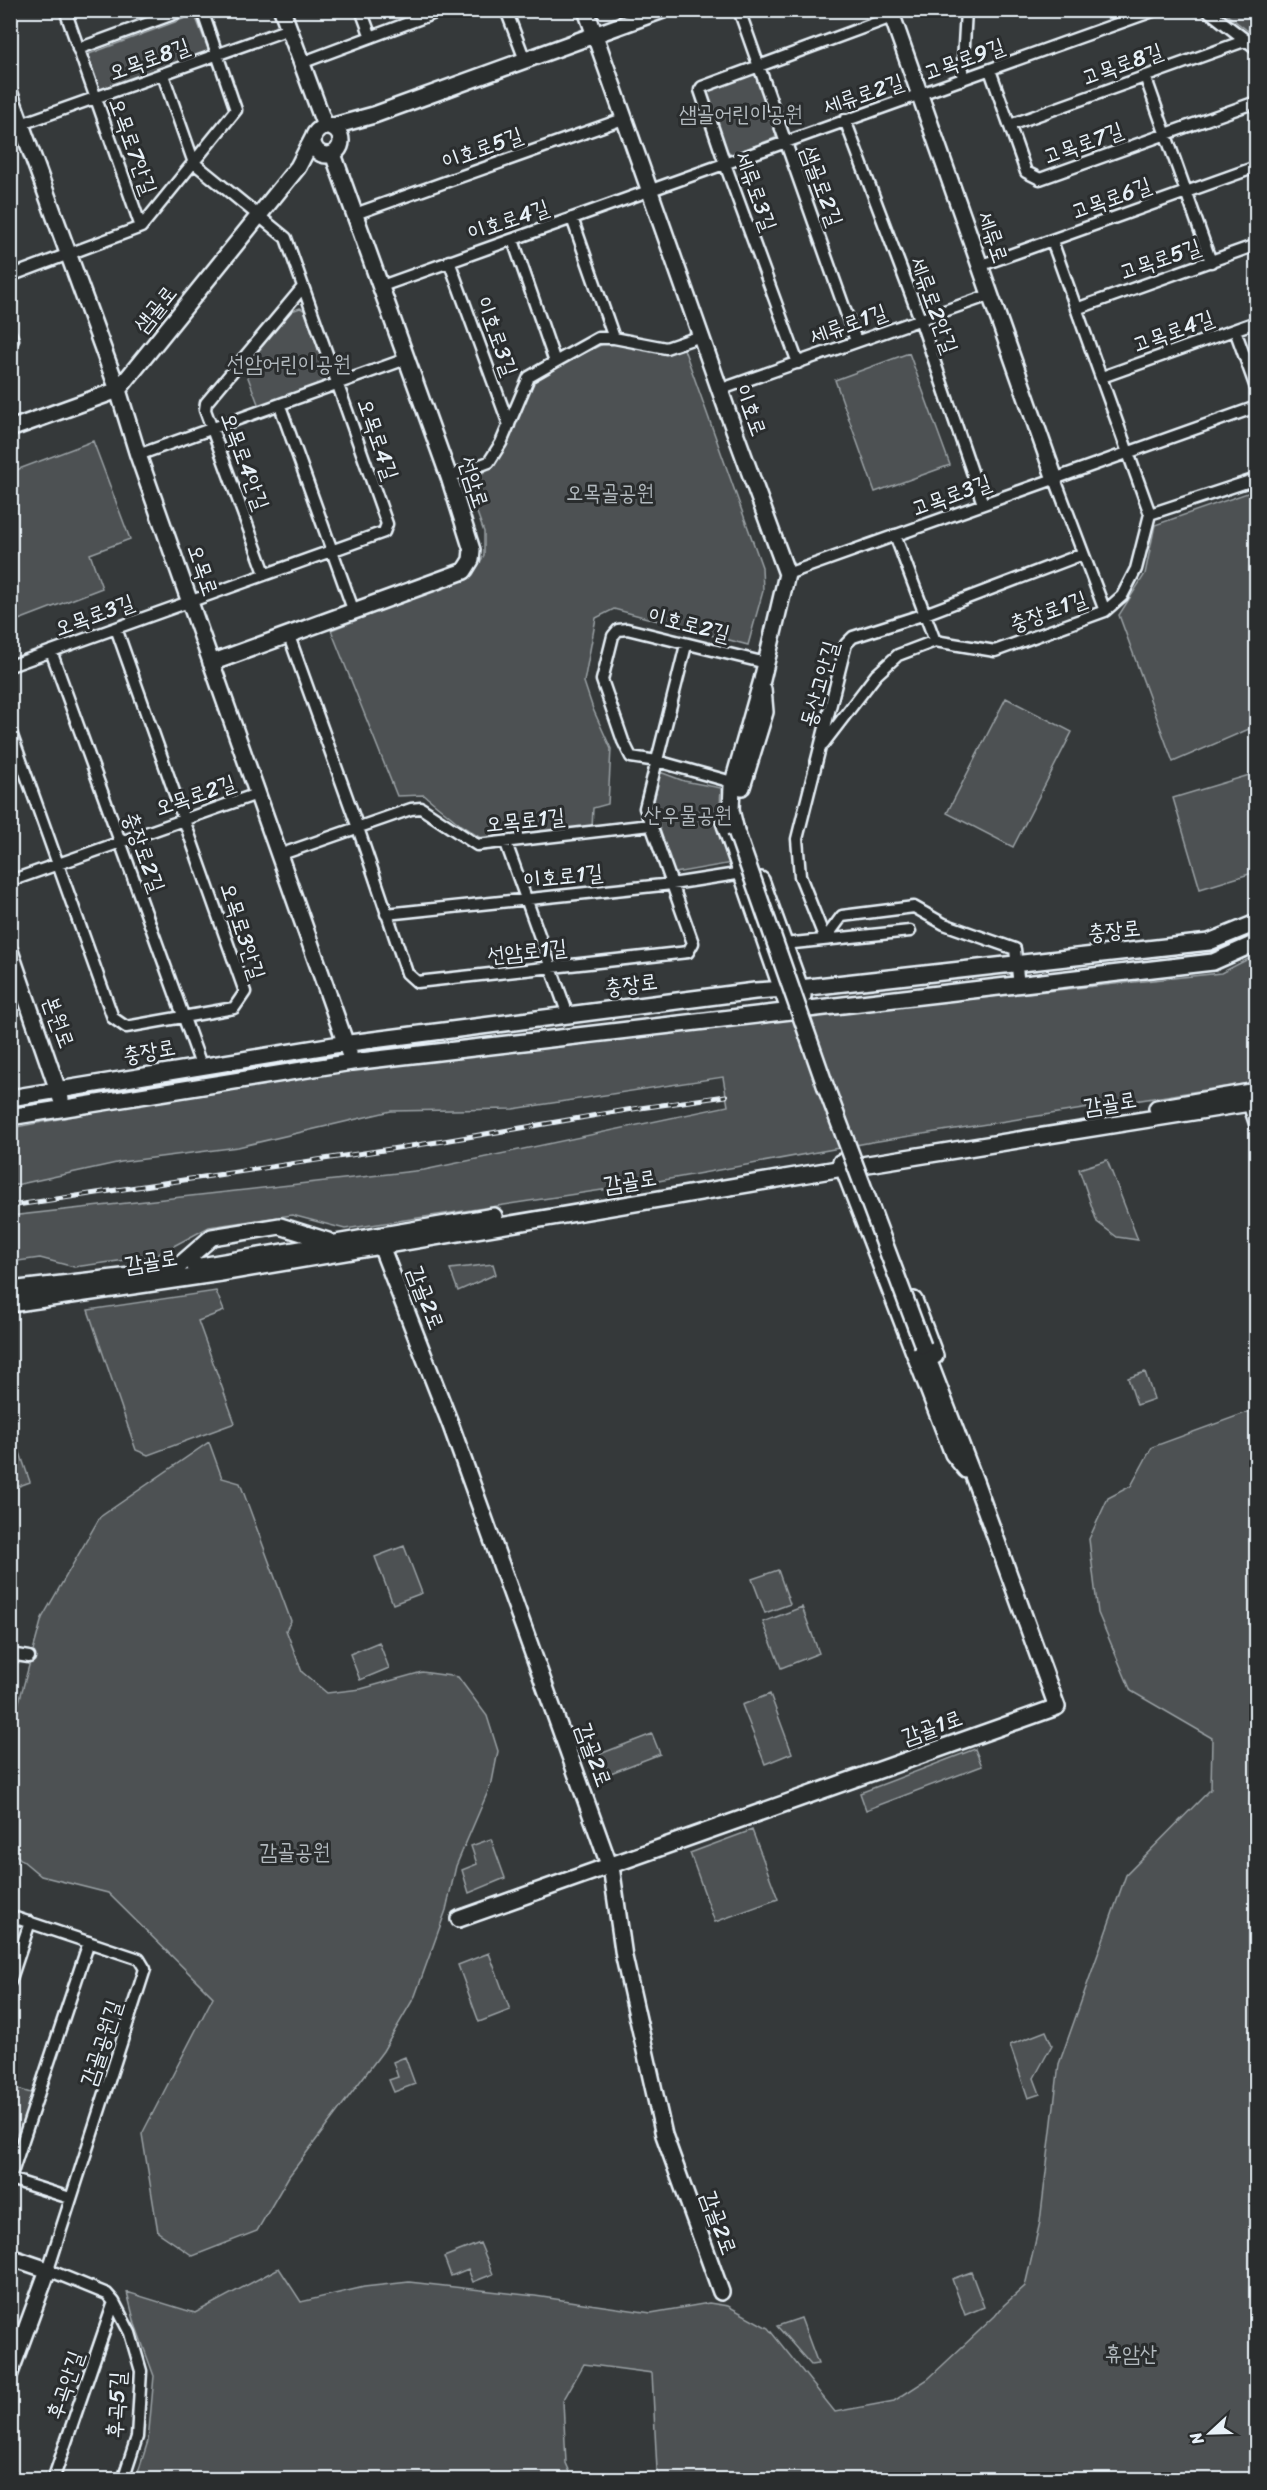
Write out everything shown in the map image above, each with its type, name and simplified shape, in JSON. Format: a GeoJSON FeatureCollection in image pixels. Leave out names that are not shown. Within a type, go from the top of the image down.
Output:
{"type":"FeatureCollection","features":[{"type":"Feature","properties":{"kind":"street","name":"오목로7안길"},"geometry":{"type":"LineString","coordinates":[[65,10],[141,227]]}},
{"type":"Feature","properties":{"kind":"street"},"geometry":{"type":"LineString","coordinates":[[78,49],[184,10]]}},
{"type":"Feature","properties":{"kind":"street"},"geometry":{"type":"LineString","coordinates":[[10,276],[141,227],[236,110],[202,10]]}},
{"type":"Feature","properties":{"kind":"street"},"geometry":{"type":"LineString","coordinates":[[282,10],[327,127],[340,135],[333,151]]}},
{"type":"Feature","properties":{"kind":"street"},"geometry":{"type":"LineString","coordinates":[[361,10],[371,37]]}},
{"type":"Feature","properties":{"kind":"street"},"geometry":{"type":"LineString","coordinates":[[301,63],[443,10]]}},
{"type":"Feature","properties":{"kind":"street"},"geometry":{"type":"LineString","coordinates":[[506,10],[525,60]]}},
{"type":"Feature","properties":{"kind":"street","name":"이호로"},"geometry":{"type":"LineString","coordinates":[[586,10],[719,390],[787,574]]}},
{"type":"Feature","properties":{"kind":"street"},"geometry":{"type":"LineString","coordinates":[[333,151],[316,150],[313,138],[318,129],[374,115],[663,10]]}},
{"type":"Feature","properties":{"kind":"street","name":"샘골로2길"},"geometry":{"type":"LineString","coordinates":[[739,10],[856,341]]}},
{"type":"Feature","properties":{"kind":"street"},"geometry":{"type":"LineString","coordinates":[[962,80],[966,10]]}},
{"type":"Feature","properties":{"kind":"street","name":"고목로9길"},"geometry":{"type":"LineString","coordinates":[[920,95],[1156,10]]}},
{"type":"Feature","properties":{"kind":"street"},"geometry":{"type":"LineString","coordinates":[[1207,10],[1257,48]]}},
{"type":"Feature","properties":{"kind":"street","name":"세류로3길"},"geometry":{"type":"LineString","coordinates":[[798,363],[700,90],[702,87],[758,64],[891,14]]}},
{"type":"Feature","properties":{"kind":"street","name":"세류로"},"geometry":{"type":"LineString","coordinates":[[891,14],[1055,479]]}},
{"type":"Feature","properties":{"kind":"street","name":"오목로8길"},"geometry":{"type":"LineString","coordinates":[[16,126],[289,29]]}},
{"type":"Feature","properties":{"kind":"street","name":"고목로8길"},"geometry":{"type":"LineString","coordinates":[[1010,125],[1247,40]]}},
{"type":"Feature","properties":{"kind":"street","name":"고목로7길"},"geometry":{"type":"LineString","coordinates":[[990,70],[1026,172],[1040,179],[1257,102]]}},
{"type":"Feature","properties":{"kind":"street"},"geometry":{"type":"LineString","coordinates":[[163,75],[194,163]]}},
{"type":"Feature","properties":{"kind":"street"},"geometry":{"type":"LineString","coordinates":[[1144,76],[1211,262]]}},
{"type":"Feature","properties":{"kind":"street","name":"오목로"},"geometry":{"type":"LineString","coordinates":[[10,94],[16,126],[68,255],[118,390],[138,455],[352,1062]]}},
{"type":"Feature","properties":{"kind":"street","name":"세류로2길"},"geometry":{"type":"LineString","coordinates":[[649,190],[920,95]]}},
{"type":"Feature","properties":{"kind":"street"},"geometry":{"type":"LineString","coordinates":[[298,166],[333,151],[374,115]]}},
{"type":"Feature","properties":{"kind":"street","name":"이호로5길"},"geometry":{"type":"LineString","coordinates":[[355,214],[623,119]]}},
{"type":"Feature","properties":{"kind":"street","name":"세류로2안길"},"geometry":{"type":"LineString","coordinates":[[846,120],[920,320],[983,504]]}},
{"type":"Feature","properties":{"kind":"street","name":"샘골로"},"geometry":{"type":"LineString","coordinates":[[118,390],[298,166],[313,138]]}},
{"type":"Feature","properties":{"kind":"street","name":"선암로"},"geometry":{"type":"LineString","coordinates":[[211,663],[464,571],[471,560],[472,550],[449,477],[379,287],[333,151]]}},
{"type":"Feature","properties":{"kind":"street","name":"오목로4길"},"geometry":{"type":"LineString","coordinates":[[190,601],[384,532],[387,524],[286,238],[194,163]]}},
{"type":"Feature","properties":{"kind":"street","name":"고목로6길"},"geometry":{"type":"LineString","coordinates":[[980,266],[1257,167]]}},
{"type":"Feature","properties":{"kind":"street","name":"이호로4길"},"geometry":{"type":"LineString","coordinates":[[379,287],[649,190]]}},
{"type":"Feature","properties":{"kind":"street"},"geometry":{"type":"LineString","coordinates":[[572,219],[614,338]]}},
{"type":"Feature","properties":{"kind":"street","name":"이호로3길"},"geometry":{"type":"LineString","coordinates":[[513,240],[555,362]]}},
{"type":"Feature","properties":{"kind":"street"},"geometry":{"type":"LineString","coordinates":[[1052,241],[1150,514],[1257,479]]}},
{"type":"Feature","properties":{"kind":"street","name":"고목로5길"},"geometry":{"type":"LineString","coordinates":[[1076,309],[1257,245]]}},
{"type":"Feature","properties":{"kind":"street","name":"이호로3길"},"geometry":{"type":"LineString","coordinates":[[449,261],[509,425]]}},
{"type":"Feature","properties":{"kind":"street","name":"오목로4안길"},"geometry":{"type":"LineString","coordinates":[[265,573],[205,410],[206,403],[303,287]]}},
{"type":"Feature","properties":{"kind":"street","name":"세류로1길"},"geometry":{"type":"LineString","coordinates":[[719,390],[990,295]]}},
{"type":"Feature","properties":{"kind":"street","name":"고목로4길"},"geometry":{"type":"LineString","coordinates":[[1102,377],[1257,322]]}},
{"type":"Feature","properties":{"kind":"street"},"geometry":{"type":"LineString","coordinates":[[1235,330],[1257,388]]}},
{"type":"Feature","properties":{"kind":"street"},"geometry":{"type":"LineString","coordinates":[[10,333],[13,340],[10,344]]}},
{"type":"Feature","properties":{"kind":"street","name":"이호로3길"},"geometry":{"type":"LineString","coordinates":[[449,477],[489,462],[501,443],[529,377],[555,362],[598,338],[614,338],[666,348],[700,336]]}},
{"type":"Feature","properties":{"kind":"street"},"geometry":{"type":"LineString","coordinates":[[138,455],[406,359]]}},
{"type":"Feature","properties":{"kind":"street"},"geometry":{"type":"LineString","coordinates":[[10,429],[118,390]]}},
{"type":"Feature","properties":{"kind":"street"},"geometry":{"type":"LineString","coordinates":[[280,406],[354,612]]}},
{"type":"Feature","properties":{"kind":"street","name":"고목로3길"},"geometry":{"type":"LineString","coordinates":[[787,574],[1257,406]]}},
{"type":"Feature","properties":{"kind":"street"},"geometry":{"type":"LineString","coordinates":[[1055,479],[1105,611]]}},
{"type":"Feature","properties":{"kind":"street","name":"충장로1길"},"geometry":{"type":"LineString","coordinates":[[935,641],[995,651],[1105,611],[1122,596],[1136,569],[1150,514]]}},
{"type":"Feature","properties":{"kind":"street"},"geometry":{"type":"LineString","coordinates":[[821,747],[876,675],[898,655],[935,641],[895,535]]}},
{"type":"Feature","properties":{"kind":"street","name":"동산고안길"},"geometry":{"type":"LineString","coordinates":[[825,939],[800,876],[797,839],[846,644],[853,637],[925,614],[1083,554]]}},
{"type":"Feature","properties":{"kind":"street"},"geometry":{"type":"LineString","coordinates":[[787,574],[762,680],[765,712],[742,786],[741,809],[743,831],[807,1008]]}},
{"type":"Feature","properties":{"kind":"street","name":"오목로3길"},"geometry":{"type":"LineString","coordinates":[[10,666],[190,601]]}},
{"type":"Feature","properties":{"kind":"street","name":"오목로3안길"},"geometry":{"type":"LineString","coordinates":[[10,730],[113,1018],[126,1027],[234,1008],[245,992],[116,628]]}},
{"type":"Feature","properties":{"kind":"street","name":"이호로2길"},"geometry":{"type":"LineString","coordinates":[[725,780],[657,761],[632,757],[623,741],[602,680],[614,636],[618,630],[627,629],[766,663]]}},
{"type":"Feature","properties":{"kind":"street","name":"선암로1길"},"geometry":{"type":"LineString","coordinates":[[289,636],[407,973],[417,982],[688,952],[693,943],[645,808],[686,645]]}},
{"type":"Feature","properties":{"kind":"street","name":"충장로2길"},"geometry":{"type":"LineString","coordinates":[[51,651],[201,1065]]}},
{"type":"Feature","properties":{"kind":"street"},"geometry":{"type":"LineString","coordinates":[[762,680],[748,699],[725,780],[722,803],[725,827],[743,873],[789,1010]]}},
{"type":"Feature","properties":{"kind":"street","name":"감골1로"},"geometry":{"type":"LineString","coordinates":[[459,1919],[1057,1707],[975,1481],[825,1085],[736,831],[732,810],[732,786],[762,680]]}},
{"type":"Feature","properties":{"kind":"street","name":"오목로2길"},"geometry":{"type":"LineString","coordinates":[[10,881],[257,794]]}},
{"type":"Feature","properties":{"kind":"street","name":"오목로1길"},"geometry":{"type":"LineString","coordinates":[[279,855],[411,809],[421,808],[477,846],[650,825]]}},
{"type":"Feature","properties":{"kind":"street"},"geometry":{"type":"LineString","coordinates":[[506,843],[567,1015]]}},
{"type":"Feature","properties":{"kind":"street","name":"이호로1길"},"geometry":{"type":"LineString","coordinates":[[386,914],[672,884],[743,873]]}},
{"type":"Feature","properties":{"kind":"street"},"geometry":{"type":"LineString","coordinates":[[825,939],[842,916],[914,907],[944,924],[1015,949],[1019,986]]}},
{"type":"Feature","properties":{"kind":"street","name":"충장로"},"geometry":{"type":"LineString","coordinates":[[10,1098],[201,1065],[567,1015],[755,991],[801,988],[1209,942],[1257,923]]}},
{"type":"Feature","properties":{"kind":"street"},"geometry":{"type":"LineString","coordinates":[[784,944],[910,931]]}},
{"type":"Feature","properties":{"kind":"street","name":"충장로"},"geometry":{"type":"LineString","coordinates":[[10,1117],[352,1062],[1213,962],[1257,943]]}},
{"type":"Feature","properties":{"kind":"street","name":"본원로"},"geometry":{"type":"LineString","coordinates":[[10,951],[60,1090],[63,1108]]}},
{"type":"Feature","properties":{"kind":"street"},"geometry":{"type":"LineString","coordinates":[[1254,1099],[1257,1127]]}},
{"type":"Feature","properties":{"kind":"street","name":"감골로"},"geometry":{"type":"LineString","coordinates":[[10,1304],[222,1273],[842,1165],[1254,1099]]}},
{"type":"Feature","properties":{"kind":"street"},"geometry":{"type":"LineString","coordinates":[[860,1162],[971,1449],[975,1481]]}},
{"type":"Feature","properties":{"kind":"street"},"geometry":{"type":"LineString","coordinates":[[842,1165],[952,1454],[975,1481]]}},
{"type":"Feature","properties":{"kind":"street","name":"감골로"},"geometry":{"type":"LineString","coordinates":[[10,1290],[173,1271],[331,1242],[842,1165]]}},
{"type":"Feature","properties":{"kind":"street"},"geometry":{"type":"LineString","coordinates":[[173,1271],[212,1237],[280,1226],[331,1242]]}},
{"type":"Feature","properties":{"kind":"street","name":"감골2로"},"geometry":{"type":"LineString","coordinates":[[381,1246],[450,1423],[610,1867],[624,1957],[664,2135],[721,2292]]}},
{"type":"Feature","properties":{"kind":"street"},"geometry":{"type":"LineString","coordinates":[[10,1654],[29,1657]]}},
{"type":"Feature","properties":{"kind":"street","name":"감골공원길"},"geometry":{"type":"LineString","coordinates":[[10,1916],[140,1959],[146,1969],[48,2270]]}},
{"type":"Feature","properties":{"kind":"street"},"geometry":{"type":"LineString","coordinates":[[10,1982],[30,1922]]}},
{"type":"Feature","properties":{"kind":"street"},"geometry":{"type":"LineString","coordinates":[[70,2198],[10,2179],[89,1942]]}},
{"type":"Feature","properties":{"kind":"street"},"geometry":{"type":"LineString","coordinates":[[10,2257],[107,2294],[114,2302]]}},
{"type":"Feature","properties":{"kind":"street"},"geometry":{"type":"LineString","coordinates":[[10,2373],[16,2339],[48,2270]]}},
{"type":"Feature","properties":{"kind":"street","name":"후곡안길"},"geometry":{"type":"LineString","coordinates":[[53,2480],[114,2302]]}},
{"type":"Feature","properties":{"kind":"street","name":"후곡5길"},"geometry":{"type":"LineString","coordinates":[[114,2302],[130,2333],[141,2371],[137,2437],[123,2480]]}},
{"type":"Feature","properties":{"kind":"green space"},"geometry":{"type":"Polygon","coordinates":[[[1222,11],[1256,11],[1256,37],[1222,11]]]}},
{"type":"Feature","properties":{"kind":"green space"},"geometry":{"type":"Polygon","coordinates":[[[191,16],[196,18],[208,49],[206,53],[103,92],[98,90],[87,59],[89,54],[191,16]]]}},
{"type":"Feature","properties":{"kind":"green space","name":"샘골어린이공원"},"geometry":{"type":"Polygon","coordinates":[[[750,71],[755,74],[777,133],[775,138],[732,154],[727,151],[705,93],[707,88],[750,71]]]}},
{"type":"Feature","properties":{"kind":"green space","name":"선암어린이공원"},"geometry":{"type":"Polygon","coordinates":[[[300,308],[304,310],[330,381],[260,409],[244,367],[289,312],[300,308]]]}},
{"type":"Feature","properties":{"kind":"green space","name":"오목골공원"},"geometry":{"type":"Polygon","coordinates":[[[609,341],[684,349],[762,567],[763,591],[748,645],[614,609],[596,618],[584,682],[611,749],[608,804],[593,808],[592,828],[482,839],[424,795],[397,796],[331,630],[473,575],[484,555],[484,532],[467,485],[493,465],[535,377],[609,341]]]}},
{"type":"Feature","properties":{"kind":"green space"},"geometry":{"type":"Polygon","coordinates":[[[909,353],[950,465],[875,492],[835,380],[909,353]]]}},
{"type":"Feature","properties":{"kind":"green space"},"geometry":{"type":"Polygon","coordinates":[[[93,441],[130,539],[90,554],[102,588],[16,621],[10,607],[11,472],[93,441]]]}},
{"type":"Feature","properties":{"kind":"green space"},"geometry":{"type":"Polygon","coordinates":[[[1256,490],[1256,726],[1173,762],[1119,615],[1145,574],[1155,525],[1256,490]]]}},
{"type":"Feature","properties":{"kind":"green space"},"geometry":{"type":"Polygon","coordinates":[[[1006,698],[1072,732],[1013,847],[947,813],[1006,698]]]}},
{"type":"Feature","properties":{"kind":"green space","name":"산우물공원"},"geometry":{"type":"Polygon","coordinates":[[[660,772],[684,781],[721,788],[722,826],[725,845],[732,863],[675,873],[662,844],[654,801],[660,772]]]}},
{"type":"Feature","properties":{"kind":"green space"},"geometry":{"type":"Polygon","coordinates":[[[1256,773],[1256,872],[1200,889],[1173,798],[1256,773]]]}},
{"type":"Feature","properties":{"kind":"green space"},"geometry":{"type":"Polygon","coordinates":[[[1256,955],[1256,1082],[872,1142],[642,1184],[345,1229],[292,1215],[209,1227],[155,1256],[74,1267],[40,1258],[11,1262],[10,1216],[424,1170],[728,1106],[723,1077],[513,1109],[391,1111],[238,1147],[121,1162],[11,1186],[11,1128],[290,1075],[491,1054],[757,1021],[1221,973],[1256,955]]]}},
{"type":"Feature","properties":{"kind":"green space"},"geometry":{"type":"Polygon","coordinates":[[[1107,1160],[1138,1240],[1117,1237],[1097,1222],[1079,1169],[1107,1160]]]}},
{"type":"Feature","properties":{"kind":"green space"},"geometry":{"type":"Polygon","coordinates":[[[493,1264],[496,1274],[458,1291],[450,1269],[493,1264]]]}},
{"type":"Feature","properties":{"kind":"green space"},"geometry":{"type":"Polygon","coordinates":[[[216,1291],[224,1311],[198,1321],[235,1423],[148,1455],[136,1450],[88,1310],[216,1291]]]}},
{"type":"Feature","properties":{"kind":"green space"},"geometry":{"type":"Polygon","coordinates":[[[1145,1372],[1154,1399],[1137,1405],[1128,1378],[1145,1372]]]}},
{"type":"Feature","properties":{"kind":"green space","name":"휴암산"},"geometry":{"type":"Polygon","coordinates":[[[1256,1409],[1256,2479],[662,2479],[657,2470],[652,2373],[584,2364],[563,2401],[566,2463],[573,2479],[136,2479],[148,2441],[154,2376],[135,2324],[127,2292],[195,2313],[279,2268],[301,2302],[364,2287],[409,2282],[535,2296],[651,2313],[709,2303],[728,2306],[768,2328],[835,2412],[894,2401],[928,2379],[995,2316],[1025,2286],[1040,2222],[1059,2064],[1126,1875],[1211,1789],[1212,1738],[1131,1691],[1098,1613],[1089,1539],[1108,1498],[1131,1486],[1152,1447],[1256,1409]]]}},
{"type":"Feature","properties":{"kind":"green space"},"geometry":{"type":"Polygon","coordinates":[[[11,1426],[30,1482],[10,1489],[11,1426]]]}},
{"type":"Feature","properties":{"kind":"green space","name":"감골공원"},"geometry":{"type":"Polygon","coordinates":[[[209,1442],[222,1478],[240,1483],[291,1621],[286,1630],[302,1672],[327,1693],[361,1689],[422,1672],[458,1677],[487,1716],[498,1751],[492,1782],[456,1866],[446,1910],[415,1996],[383,2051],[289,2176],[257,2231],[193,2256],[158,2232],[142,2134],[213,1997],[108,1893],[41,1876],[11,1851],[11,1731],[42,1618],[100,1517],[209,1442]]]}},
{"type":"Feature","properties":{"kind":"green space"},"geometry":{"type":"Polygon","coordinates":[[[404,1546],[422,1593],[393,1604],[375,1557],[404,1546]]]}},
{"type":"Feature","properties":{"kind":"green space"},"geometry":{"type":"Polygon","coordinates":[[[778,1570],[790,1604],[765,1613],[752,1579],[778,1570]]]}},
{"type":"Feature","properties":{"kind":"green space"},"geometry":{"type":"Polygon","coordinates":[[[802,1607],[819,1653],[781,1668],[763,1622],[802,1607]]]}},
{"type":"Feature","properties":{"kind":"green space"},"geometry":{"type":"Polygon","coordinates":[[[379,1642],[389,1668],[360,1680],[350,1654],[379,1642]]]}},
{"type":"Feature","properties":{"kind":"green space"},"geometry":{"type":"Polygon","coordinates":[[[770,1694],[792,1753],[765,1764],[742,1705],[770,1694]]]}},
{"type":"Feature","properties":{"kind":"green space"},"geometry":{"type":"Polygon","coordinates":[[[652,1734],[660,1754],[608,1774],[600,1754],[652,1734]]]}},
{"type":"Feature","properties":{"kind":"green space"},"geometry":{"type":"Polygon","coordinates":[[[975,1749],[982,1766],[866,1810],[860,1793],[975,1749]]]}},
{"type":"Feature","properties":{"kind":"green space"},"geometry":{"type":"Polygon","coordinates":[[[752,1830],[778,1899],[715,1922],[690,1853],[752,1830]]]}},
{"type":"Feature","properties":{"kind":"green space"},"geometry":{"type":"Polygon","coordinates":[[[491,1839],[505,1878],[469,1893],[462,1870],[477,1864],[471,1846],[491,1839]]]}},
{"type":"Feature","properties":{"kind":"green space"},"geometry":{"type":"Polygon","coordinates":[[[489,1953],[510,2010],[479,2022],[458,1965],[489,1953]]]}},
{"type":"Feature","properties":{"kind":"green space"},"geometry":{"type":"Polygon","coordinates":[[[1046,2031],[1052,2045],[1034,2078],[1040,2094],[1028,2098],[1010,2045],[1046,2031]]]}},
{"type":"Feature","properties":{"kind":"green space"},"geometry":{"type":"Polygon","coordinates":[[[405,2057],[415,2084],[394,2092],[389,2080],[398,2077],[393,2062],[405,2057]]]}},
{"type":"Feature","properties":{"kind":"green space"},"geometry":{"type":"Polygon","coordinates":[[[11,2087],[34,2094],[11,2167],[11,2087]]]}},
{"type":"Feature","properties":{"kind":"green space"},"geometry":{"type":"Polygon","coordinates":[[[480,2243],[493,2274],[473,2282],[468,2269],[451,2276],[444,2257],[480,2243]]]}},
{"type":"Feature","properties":{"kind":"green space"},"geometry":{"type":"Polygon","coordinates":[[[971,2272],[984,2307],[965,2315],[952,2279],[971,2272]]]}},
{"type":"Feature","properties":{"kind":"green space"},"geometry":{"type":"Polygon","coordinates":[[[801,2318],[818,2364],[811,2365],[777,2326],[801,2318]]]}},
{"type":"Feature","properties":{"kind":"railway"},"geometry":{"type":"LineString","coordinates":[[10,1206],[726,1096]]}}]}
